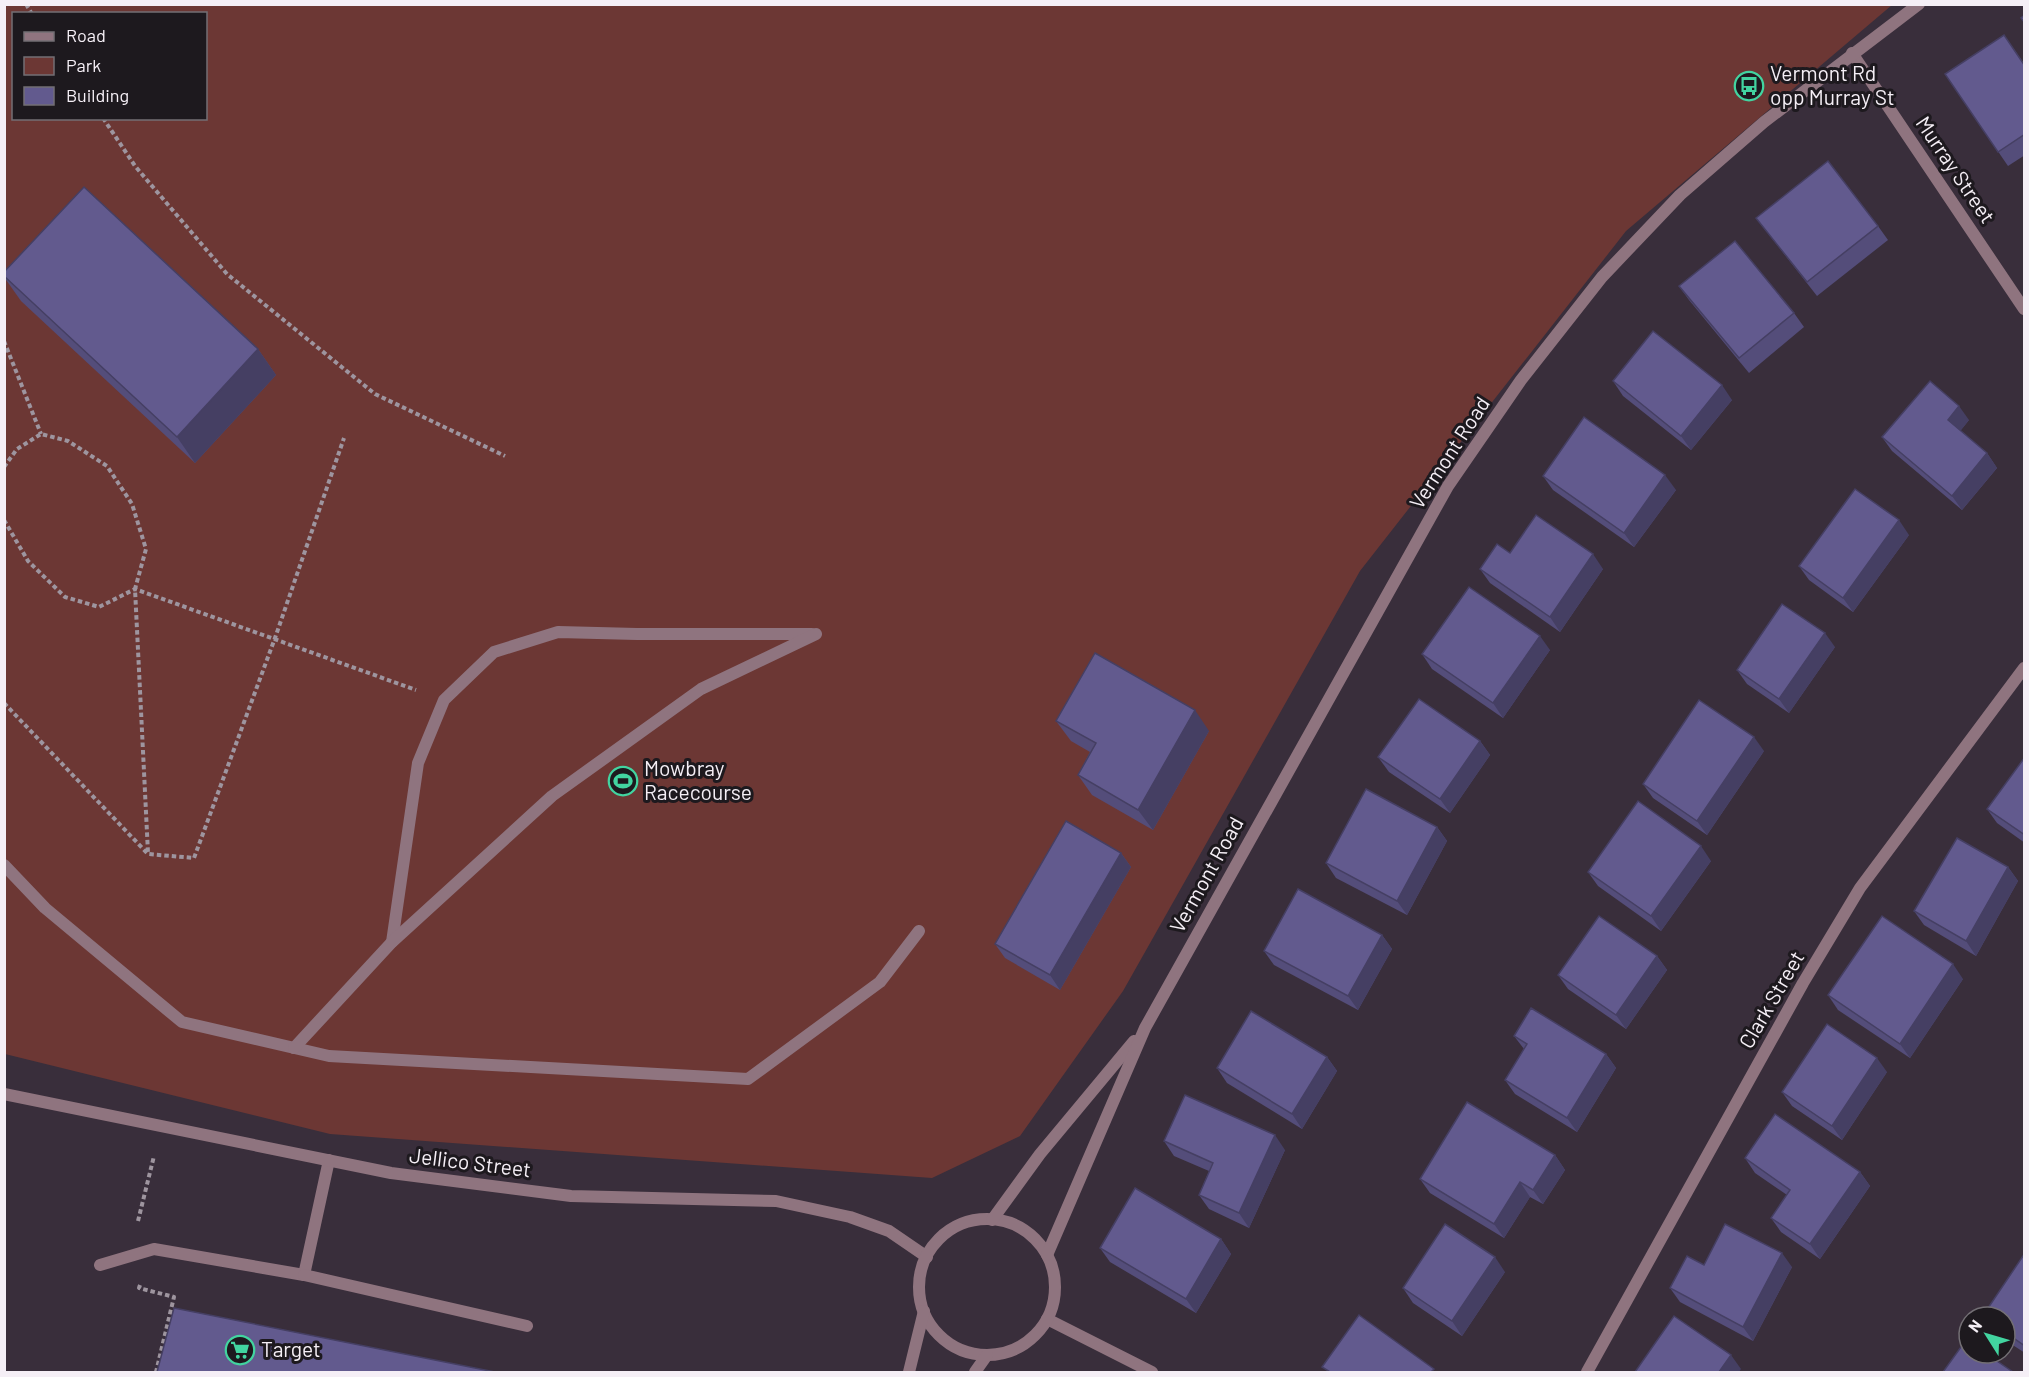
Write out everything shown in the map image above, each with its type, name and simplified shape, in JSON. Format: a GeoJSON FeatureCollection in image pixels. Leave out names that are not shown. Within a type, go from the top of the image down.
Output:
{"type":"FeatureCollection","features":[{"type":"Feature","properties":{"kind":"street","name":"Vermont Road"},"geometry":{"type":"LineString","coordinates":[[1047,1254],[1145,1028],[1448,486],[1521,380],[1602,277],[1680,195],[1764,122],[1919,4]]}},
{"type":"Feature","properties":{"kind":"street","name":"Murray Street"},"geometry":{"type":"LineString","coordinates":[[1852,53],[2025,309]]}},
{"type":"Feature","properties":{"kind":"street"},"geometry":{"type":"LineString","coordinates":[[294,1048],[392,942],[552,796],[701,689],[816,634],[558,632],[494,652],[444,700],[418,763],[392,942]]}},
{"type":"Feature","properties":{"kind":"street","name":"Clark Street"},"geometry":{"type":"LineString","coordinates":[[1587,1372],[1803,983],[1860,888],[2025,668]]}},
{"type":"Feature","properties":{"kind":"street"},"geometry":{"type":"LineString","coordinates":[[4,865],[45,908],[182,1022],[329,1056],[748,1079],[880,982],[919,930]]}},
{"type":"Feature","properties":{"kind":"street","name":"Vermont Road"},"geometry":{"type":"LineString","coordinates":[[992,1220],[1040,1154],[1145,1028]]}},
{"type":"Feature","properties":{"kind":"street","name":"Jellico Street"},"geometry":{"type":"LineString","coordinates":[[4,1094],[391,1173],[571,1196],[776,1201],[850,1217],[889,1231],[927,1257]]}},
{"type":"Feature","properties":{"kind":"street"},"geometry":{"type":"LineString","coordinates":[[304,1275],[329,1160]]}},
{"type":"Feature","properties":{"kind":"street"},"geometry":{"type":"LineString","coordinates":[[909,1372],[924,1311],[920,1278],[932,1247],[949,1231],[969,1221],[1003,1221],[1024,1230],[1041,1245],[1047,1254],[1055,1287],[1051,1309],[1047,1319],[1034,1336],[1016,1349],[987,1355],[956,1349],[935,1330],[924,1311]]}},
{"type":"Feature","properties":{"kind":"street"},"geometry":{"type":"LineString","coordinates":[[100,1265],[154,1249],[304,1275],[527,1326]]}},
{"type":"Feature","properties":{"kind":"street"},"geometry":{"type":"LineString","coordinates":[[1047,1319],[1152,1372]]}},
{"type":"Feature","properties":{"kind":"street"},"geometry":{"type":"LineString","coordinates":[[975,1372],[987,1355]]}},
{"type":"Feature","properties":{"kind":"path"},"geometry":{"type":"LineString","coordinates":[[104,120],[135,166],[227,274],[375,394],[505,456]]}},
{"type":"Feature","properties":{"kind":"path"},"geometry":{"type":"LineString","coordinates":[[4,341],[42,434]]}},
{"type":"Feature","properties":{"kind":"path"},"geometry":{"type":"LineString","coordinates":[[4,467],[17,448],[42,434],[68,441],[107,466],[132,504],[146,549],[135,589],[148,854]]}},
{"type":"Feature","properties":{"kind":"path"},"geometry":{"type":"LineString","coordinates":[[4,703],[148,854],[194,858],[275,638],[344,438]]}},
{"type":"Feature","properties":{"kind":"path"},"geometry":{"type":"LineString","coordinates":[[4,520],[28,561],[65,597],[99,607],[135,589],[444,700]]}},
{"type":"Feature","properties":{"kind":"green space","name":"Mowbray Racecourse"},"geometry":{"type":"Polygon","coordinates":[[[5,5],[1892,5],[1626,231],[1360,571],[1123,991],[1020,1136],[932,1178],[330,1134],[5,1054],[5,5]]]}},
{"type":"Feature","properties":{"kind":"building"},"geometry":{"type":"Polygon","coordinates":[[[2004,35],[2025,66],[2025,134],[1998,152],[1945,74],[2004,35]]]}},
{"type":"Feature","properties":{"kind":"building"},"geometry":{"type":"Polygon","coordinates":[[[1828,161],[1878,226],[1807,282],[1756,218],[1828,161]]]}},
{"type":"Feature","properties":{"kind":"building"},"geometry":{"type":"Polygon","coordinates":[[[84,187],[258,349],[177,437],[4,276],[4,272],[84,187]]]}},
{"type":"Feature","properties":{"kind":"building"},"geometry":{"type":"Polygon","coordinates":[[[1735,241],[1794,313],[1739,358],[1679,286],[1735,241]]]}},
{"type":"Feature","properties":{"kind":"building"},"geometry":{"type":"Polygon","coordinates":[[[1653,331],[1722,385],[1681,436],[1613,381],[1653,331]]]}},
{"type":"Feature","properties":{"kind":"building"},"geometry":{"type":"Polygon","coordinates":[[[1930,381],[1959,406],[1948,420],[1987,453],[1952,496],[1882,437],[1930,381]]]}},
{"type":"Feature","properties":{"kind":"building"},"geometry":{"type":"Polygon","coordinates":[[[1584,417],[1665,475],[1624,533],[1543,476],[1584,417]]]}},
{"type":"Feature","properties":{"kind":"building"},"geometry":{"type":"Polygon","coordinates":[[[1855,489],[1899,520],[1843,598],[1799,566],[1855,489]]]}},
{"type":"Feature","properties":{"kind":"building"},"geometry":{"type":"Polygon","coordinates":[[[1536,515],[1593,554],[1550,617],[1480,569],[1497,544],[1510,553],[1536,515]]]}},
{"type":"Feature","properties":{"kind":"building"},"geometry":{"type":"Polygon","coordinates":[[[1469,587],[1540,636],[1493,703],[1422,654],[1469,587]]]}},
{"type":"Feature","properties":{"kind":"building"},"geometry":{"type":"Polygon","coordinates":[[[1782,604],[1825,633],[1779,699],[1737,670],[1782,604]]]}},
{"type":"Feature","properties":{"kind":"building"},"geometry":{"type":"Polygon","coordinates":[[[1095,653],[1195,710],[1138,810],[1078,775],[1096,743],[1056,721],[1095,653]]]}},
{"type":"Feature","properties":{"kind":"building"},"geometry":{"type":"Polygon","coordinates":[[[1419,699],[1480,741],[1440,799],[1378,757],[1419,699]]]}},
{"type":"Feature","properties":{"kind":"building"},"geometry":{"type":"Polygon","coordinates":[[[1699,700],[1754,737],[1697,821],[1643,784],[1699,700]]]}},
{"type":"Feature","properties":{"kind":"building"},"geometry":{"type":"Polygon","coordinates":[[[2025,757],[2025,835],[1987,809],[2025,757]]]}},
{"type":"Feature","properties":{"kind":"building"},"geometry":{"type":"Polygon","coordinates":[[[1366,789],[1437,827],[1397,901],[1326,863],[1366,789]]]}},
{"type":"Feature","properties":{"kind":"building"},"geometry":{"type":"Polygon","coordinates":[[[1638,801],[1701,846],[1651,916],[1588,872],[1638,801]]]}},
{"type":"Feature","properties":{"kind":"building"},"geometry":{"type":"Polygon","coordinates":[[[1066,821],[1121,853],[1050,975],[995,944],[1066,821]]]}},
{"type":"Feature","properties":{"kind":"building"},"geometry":{"type":"Polygon","coordinates":[[[1957,838],[2008,867],[1966,941],[1914,911],[1957,838]]]}},
{"type":"Feature","properties":{"kind":"building"},"geometry":{"type":"Polygon","coordinates":[[[1298,889],[1382,935],[1348,996],[1264,951],[1298,889]]]}},
{"type":"Feature","properties":{"kind":"building"},"geometry":{"type":"Polygon","coordinates":[[[1599,916],[1657,956],[1616,1015],[1558,975],[1599,916]]]}},
{"type":"Feature","properties":{"kind":"building"},"geometry":{"type":"Polygon","coordinates":[[[1882,916],[1953,964],[1900,1044],[1828,995],[1882,916]]]}},
{"type":"Feature","properties":{"kind":"building"},"geometry":{"type":"Polygon","coordinates":[[[1531,1008],[1606,1054],[1567,1118],[1505,1080],[1527,1044],[1514,1036],[1531,1008]]]}},
{"type":"Feature","properties":{"kind":"building"},"geometry":{"type":"Polygon","coordinates":[[[1251,1011],[1327,1057],[1292,1114],[1217,1068],[1251,1011]]]}},
{"type":"Feature","properties":{"kind":"building"},"geometry":{"type":"Polygon","coordinates":[[[1827,1024],[1877,1058],[1832,1126],[1782,1092],[1827,1024]]]}},
{"type":"Feature","properties":{"kind":"building"},"geometry":{"type":"Polygon","coordinates":[[[1185,1095],[1275,1135],[1239,1213],[1199,1195],[1213,1163],[1164,1141],[1185,1095]]]}},
{"type":"Feature","properties":{"kind":"building"},"geometry":{"type":"Polygon","coordinates":[[[1467,1102],[1555,1155],[1533,1190],[1520,1182],[1494,1224],[1420,1179],[1467,1102]]]}},
{"type":"Feature","properties":{"kind":"building"},"geometry":{"type":"Polygon","coordinates":[[[1775,1114],[1860,1172],[1810,1244],[1771,1218],[1790,1190],[1745,1158],[1775,1114]]]}},
{"type":"Feature","properties":{"kind":"building"},"geometry":{"type":"Polygon","coordinates":[[[1135,1188],[1221,1239],[1186,1299],[1100,1248],[1135,1188]]]}},
{"type":"Feature","properties":{"kind":"building"},"geometry":{"type":"Polygon","coordinates":[[[1445,1224],[1495,1257],[1452,1321],[1403,1288],[1445,1224]]]}},
{"type":"Feature","properties":{"kind":"building"},"geometry":{"type":"Polygon","coordinates":[[[1725,1224],[1782,1253],[1743,1327],[1670,1288],[1687,1256],[1704,1265],[1725,1224]]]}},
{"type":"Feature","properties":{"kind":"building"},"geometry":{"type":"Polygon","coordinates":[[[2025,1253],[2025,1346],[2017,1340],[2017,1305],[1990,1305],[2025,1253]]]}},
{"type":"Feature","properties":{"kind":"building"},"geometry":{"type":"Polygon","coordinates":[[[174,1308],[495,1372],[157,1372],[174,1308]]]}},
{"type":"Feature","properties":{"kind":"building"},"geometry":{"type":"Polygon","coordinates":[[[1359,1315],[1434,1369],[1431,1372],[1330,1372],[1322,1367],[1359,1315]]]}},
{"type":"Feature","properties":{"kind":"building"},"geometry":{"type":"Polygon","coordinates":[[[1674,1316],[1731,1355],[1719,1372],[1635,1372],[1674,1316]]]}},
{"type":"Feature","properties":{"kind":"building"},"geometry":{"type":"Polygon","coordinates":[[[1957,1353],[1957,1365],[2003,1365],[2013,1372],[1943,1372],[1957,1353]]]}},
{"type":"Feature","properties":{"kind":"place","name":"Vermont Rd opp Murray St"},"geometry":{"type":"Point","coordinates":[1749,86]}},
{"type":"Feature","properties":{"kind":"place","name":"Mowbray Racecourse"},"geometry":{"type":"Point","coordinates":[623,781]}},
{"type":"Feature","properties":{"kind":"place","name":"Target"},"geometry":{"type":"Point","coordinates":[240,1350]}}]}
